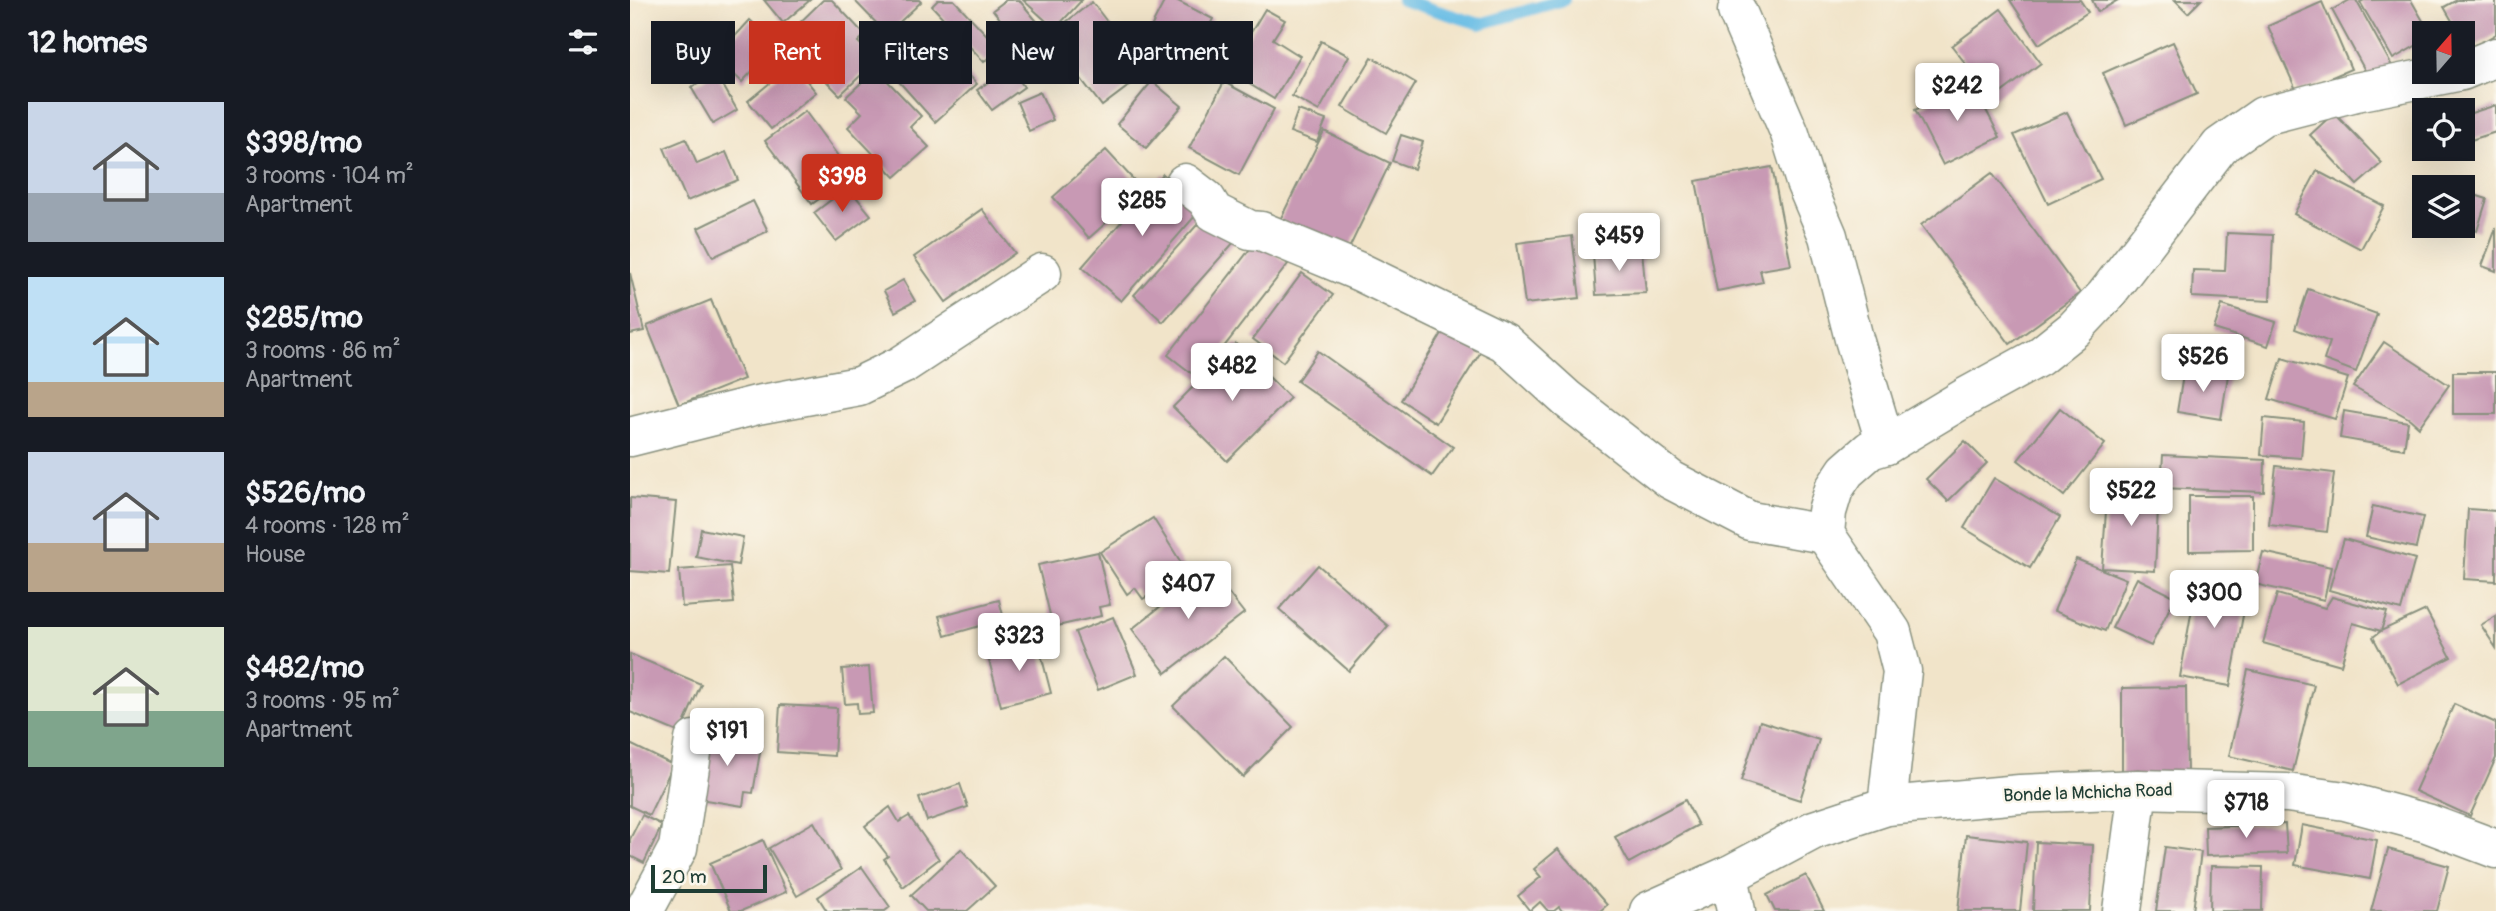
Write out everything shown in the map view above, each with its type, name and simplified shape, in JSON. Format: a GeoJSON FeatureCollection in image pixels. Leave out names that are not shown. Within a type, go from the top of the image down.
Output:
{"type":"FeatureCollection","features":[{"type":"Feature","properties":{"kind":"street"},"geometry":{"type":"LineString","coordinates":[[1737,11],[1790,134],[1805,182],[1828,236],[1854,339],[1886,444]]}},
{"type":"Feature","properties":{"kind":"street"},"geometry":{"type":"LineString","coordinates":[[2475,66],[2496,57]]}},
{"type":"Feature","properties":{"kind":"street"},"geometry":{"type":"LineString","coordinates":[[1887,806],[1902,671],[1892,632],[1825,534],[1827,512],[1835,489],[1846,471],[1870,450],[1886,444],[2039,357],[2074,330],[2105,296],[2220,146],[2243,129],[2263,116],[2412,81]]}},
{"type":"Feature","properties":{"kind":"street"},"geometry":{"type":"LineString","coordinates":[[1185,183],[1206,199],[1214,212],[1250,230],[1261,231],[1360,272],[1504,342],[1567,399],[1671,480],[1750,521],[1825,534]]}},
{"type":"Feature","properties":{"kind":"street"},"geometry":{"type":"LineString","coordinates":[[630,437],[757,405],[859,386],[902,365],[1042,273]]}},
{"type":"Feature","properties":{"kind":"street"},"geometry":{"type":"LineString","coordinates":[[644,911],[678,848],[694,740]]}},
{"type":"Feature","properties":{"kind":"street"},"geometry":{"type":"LineString","coordinates":[[2122,911],[2138,789]]}},
{"type":"Feature","properties":{"kind":"street","name":"Bonde la Mchicha Road"},"geometry":{"type":"LineString","coordinates":[[1649,911],[1733,893],[1814,830],[1887,806],[2020,794],[2138,789],[2287,793],[2345,801],[2427,823],[2496,849]]}},
{"type":"Feature","properties":{"kind":"building"},"geometry":{"type":"Polygon","coordinates":[[[764,0],[810,0],[785,21],[781,21],[764,0]]]}},
{"type":"Feature","properties":{"kind":"building"},"geometry":{"type":"Polygon","coordinates":[[[823,0],[832,0],[859,29],[859,77],[840,95],[829,84],[845,84],[845,21],[801,21],[823,0]]]}},
{"type":"Feature","properties":{"kind":"building"},"geometry":{"type":"Polygon","coordinates":[[[854,0],[921,2],[901,21],[874,21],[854,0]]]}},
{"type":"Feature","properties":{"kind":"building"},"geometry":{"type":"Polygon","coordinates":[[[938,0],[954,0],[986,34],[986,60],[984,62],[972,49],[972,21],[946,21],[932,6],[938,0]]]}},
{"type":"Feature","properties":{"kind":"building"},"geometry":{"type":"Polygon","coordinates":[[[1006,0],[1019,0],[1037,21],[1002,21],[993,10],[1006,0]]]}},
{"type":"Feature","properties":{"kind":"building"},"geometry":{"type":"Polygon","coordinates":[[[1023,0],[1082,0],[1062,21],[1046,21],[1023,0]]]}},
{"type":"Feature","properties":{"kind":"building"},"geometry":{"type":"Polygon","coordinates":[[[1165,0],[1176,0],[1213,19],[1212,21],[1154,21],[1165,0]]]}},
{"type":"Feature","properties":{"kind":"building"},"geometry":{"type":"Polygon","coordinates":[[[2010,0],[2080,0],[2088,12],[2039,44],[2010,0]]]}},
{"type":"Feature","properties":{"kind":"building"},"geometry":{"type":"Polygon","coordinates":[[[2092,0],[2118,0],[2098,12],[2092,0]]]}},
{"type":"Feature","properties":{"kind":"building"},"geometry":{"type":"Polygon","coordinates":[[[2175,0],[2201,0],[2188,13],[2175,0]]]}},
{"type":"Feature","properties":{"kind":"building"},"geometry":{"type":"Polygon","coordinates":[[[2350,0],[2356,0],[2392,66],[2369,78],[2332,10],[2350,0]]]}},
{"type":"Feature","properties":{"kind":"building"},"geometry":{"type":"Polygon","coordinates":[[[2411,0],[2423,21],[2412,21],[2412,48],[2393,59],[2360,2],[2411,0]]]}},
{"type":"Feature","properties":{"kind":"building"},"geometry":{"type":"Polygon","coordinates":[[[2457,0],[2496,0],[2496,34],[2475,46],[2475,21],[2452,21],[2444,7],[2457,0]]]}},
{"type":"Feature","properties":{"kind":"building"},"geometry":{"type":"Polygon","coordinates":[[[1092,2],[1106,21],[1093,21],[1093,84],[1131,84],[1102,106],[1079,76],[1079,21],[1067,21],[1092,2]]]}},
{"type":"Feature","properties":{"kind":"building"},"geometry":{"type":"Polygon","coordinates":[[[2322,2],[2351,69],[2297,92],[2268,26],[2322,2]]]}},
{"type":"Feature","properties":{"kind":"building"},"geometry":{"type":"Polygon","coordinates":[[[1265,9],[1285,20],[1273,39],[1300,56],[1274,99],[1249,84],[1253,84],[1253,29],[1265,9]]]}},
{"type":"Feature","properties":{"kind":"building"},"geometry":{"type":"Polygon","coordinates":[[[2001,9],[2041,63],[1993,99],[1952,46],[2001,9]]]}},
{"type":"Feature","properties":{"kind":"building"},"geometry":{"type":"Polygon","coordinates":[[[749,21],[749,75],[742,82],[735,75],[735,36],[749,21]]]}},
{"type":"Feature","properties":{"kind":"building"},"geometry":{"type":"Polygon","coordinates":[[[1321,41],[1349,56],[1319,111],[1292,96],[1321,41]]]}},
{"type":"Feature","properties":{"kind":"building"},"geometry":{"type":"Polygon","coordinates":[[[2173,42],[2197,94],[2126,125],[2103,73],[2173,42]]]}},
{"type":"Feature","properties":{"kind":"building"},"geometry":{"type":"Polygon","coordinates":[[[1372,57],[1416,83],[1386,133],[1342,107],[1372,57]]]}},
{"type":"Feature","properties":{"kind":"building"},"geometry":{"type":"Polygon","coordinates":[[[972,78],[977,84],[935,122],[901,84],[972,84],[972,78]]]}},
{"type":"Feature","properties":{"kind":"building"},"geometry":{"type":"Polygon","coordinates":[[[1971,81],[2000,137],[1943,165],[1915,110],[1971,81]]]}},
{"type":"Feature","properties":{"kind":"building"},"geometry":{"type":"Polygon","coordinates":[[[696,84],[722,84],[737,110],[713,124],[691,87],[696,84]]]}},
{"type":"Feature","properties":{"kind":"building"},"geometry":{"type":"Polygon","coordinates":[[[769,84],[809,84],[816,92],[771,129],[748,101],[769,84]]]}},
{"type":"Feature","properties":{"kind":"building"},"geometry":{"type":"Polygon","coordinates":[[[860,84],[890,84],[921,116],[910,127],[929,147],[895,177],[848,127],[862,113],[846,97],[860,84]]]}},
{"type":"Feature","properties":{"kind":"building"},"geometry":{"type":"Polygon","coordinates":[[[986,84],[1022,84],[1024,87],[992,110],[977,90],[986,84]]]}},
{"type":"Feature","properties":{"kind":"building"},"geometry":{"type":"Polygon","coordinates":[[[1150,84],[1156,84],[1182,106],[1146,148],[1117,124],[1150,84]]]}},
{"type":"Feature","properties":{"kind":"building"},"geometry":{"type":"Polygon","coordinates":[[[1223,84],[1274,109],[1239,175],[1189,148],[1223,84]]]}},
{"type":"Feature","properties":{"kind":"building"},"geometry":{"type":"Polygon","coordinates":[[[1040,92],[1053,120],[1029,131],[1017,102],[1040,92]]]}},
{"type":"Feature","properties":{"kind":"building"},"geometry":{"type":"Polygon","coordinates":[[[2496,105],[2496,132],[2475,139],[2475,112],[2496,105]]]}},
{"type":"Feature","properties":{"kind":"building"},"geometry":{"type":"Polygon","coordinates":[[[1298,110],[1326,120],[1317,142],[1290,132],[1298,110]]]}},
{"type":"Feature","properties":{"kind":"building"},"geometry":{"type":"Polygon","coordinates":[[[805,111],[852,175],[812,204],[765,141],[805,111]]]}},
{"type":"Feature","properties":{"kind":"building"},"geometry":{"type":"Polygon","coordinates":[[[2067,112],[2101,179],[2048,204],[2014,135],[2067,112]]]}},
{"type":"Feature","properties":{"kind":"building"},"geometry":{"type":"Polygon","coordinates":[[[2334,113],[2382,163],[2357,185],[2310,135],[2334,113]]]}},
{"type":"Feature","properties":{"kind":"building"},"geometry":{"type":"Polygon","coordinates":[[[1324,131],[1390,163],[1343,261],[1280,220],[1324,131]]]}},
{"type":"Feature","properties":{"kind":"building"},"geometry":{"type":"Polygon","coordinates":[[[1401,135],[1423,142],[1414,169],[1392,161],[1401,135]]]}},
{"type":"Feature","properties":{"kind":"building"},"geometry":{"type":"Polygon","coordinates":[[[686,139],[697,164],[726,152],[738,180],[687,201],[664,148],[686,139]]]}},
{"type":"Feature","properties":{"kind":"building"},"geometry":{"type":"Polygon","coordinates":[[[1106,150],[1143,190],[1089,238],[1053,197],[1106,150]]]}},
{"type":"Feature","properties":{"kind":"building"},"geometry":{"type":"Polygon","coordinates":[[[1772,167],[1791,265],[1760,270],[1763,282],[1717,291],[1696,181],[1772,167]]]}},
{"type":"Feature","properties":{"kind":"building"},"geometry":{"type":"Polygon","coordinates":[[[2317,171],[2384,206],[2361,249],[2294,214],[2317,171]]]}},
{"type":"Feature","properties":{"kind":"building"},"geometry":{"type":"Polygon","coordinates":[[[1992,173],[2080,293],[2010,344],[1921,225],[1992,173]]]}},
{"type":"Feature","properties":{"kind":"building"},"geometry":{"type":"Polygon","coordinates":[[[1163,174],[1202,208],[1121,301],[1082,267],[1163,174]]]}},
{"type":"Feature","properties":{"kind":"building"},"geometry":{"type":"Polygon","coordinates":[[[848,187],[871,215],[836,241],[814,213],[848,187]]]}},
{"type":"Feature","properties":{"kind":"building"},"geometry":{"type":"Polygon","coordinates":[[[2475,195],[2487,199],[2477,231],[2475,230],[2475,195]]]}},
{"type":"Feature","properties":{"kind":"building"},"geometry":{"type":"Polygon","coordinates":[[[753,201],[768,231],[713,257],[698,228],[753,201]]]}},
{"type":"Feature","properties":{"kind":"building"},"geometry":{"type":"Polygon","coordinates":[[[982,209],[1015,253],[946,302],[914,257],[982,209]]]}},
{"type":"Feature","properties":{"kind":"building"},"geometry":{"type":"Polygon","coordinates":[[[1206,215],[1235,241],[1163,322],[1134,295],[1206,215]]]}},
{"type":"Feature","properties":{"kind":"building"},"geometry":{"type":"Polygon","coordinates":[[[2496,228],[2496,271],[2482,266],[2496,228]]]}},
{"type":"Feature","properties":{"kind":"building"},"geometry":{"type":"Polygon","coordinates":[[[2227,233],[2273,235],[2270,301],[2192,297],[2193,270],[2225,271],[2227,233]]]}},
{"type":"Feature","properties":{"kind":"building"},"geometry":{"type":"Polygon","coordinates":[[[1572,236],[1580,298],[1525,304],[1517,243],[1572,236]]]}},
{"type":"Feature","properties":{"kind":"building"},"geometry":{"type":"Polygon","coordinates":[[[1257,240],[1288,264],[1199,379],[1168,355],[1257,240]]]}},
{"type":"Feature","properties":{"kind":"building"},"geometry":{"type":"Polygon","coordinates":[[[1642,251],[1646,293],[1596,295],[1593,254],[1642,251]]]}},
{"type":"Feature","properties":{"kind":"building"},"geometry":{"type":"Polygon","coordinates":[[[630,273],[644,331],[630,334],[630,273]]]}},
{"type":"Feature","properties":{"kind":"building"},"geometry":{"type":"Polygon","coordinates":[[[1302,273],[1333,295],[1283,362],[1253,339],[1302,273]]]}},
{"type":"Feature","properties":{"kind":"building"},"geometry":{"type":"Polygon","coordinates":[[[903,280],[915,301],[895,312],[884,291],[903,280]]]}},
{"type":"Feature","properties":{"kind":"building"},"geometry":{"type":"Polygon","coordinates":[[[2308,289],[2377,314],[2356,372],[2324,360],[2330,342],[2295,329],[2308,289]]]}},
{"type":"Feature","properties":{"kind":"building"},"geometry":{"type":"Polygon","coordinates":[[[711,300],[744,379],[679,405],[647,326],[711,300]]]}},
{"type":"Feature","properties":{"kind":"building"},"geometry":{"type":"Polygon","coordinates":[[[2222,305],[2276,322],[2268,346],[2214,329],[2222,305]]]}},
{"type":"Feature","properties":{"kind":"building"},"geometry":{"type":"Polygon","coordinates":[[[1446,327],[1482,350],[1436,423],[1401,400],[1446,327]]]}},
{"type":"Feature","properties":{"kind":"building"},"geometry":{"type":"Polygon","coordinates":[[[2384,342],[2449,385],[2419,427],[2410,419],[2353,387],[2384,342]]]}},
{"type":"Feature","properties":{"kind":"building"},"geometry":{"type":"Polygon","coordinates":[[[1236,344],[1290,398],[1227,461],[1173,407],[1236,344]]]}},
{"type":"Feature","properties":{"kind":"building"},"geometry":{"type":"Polygon","coordinates":[[[1318,351],[1453,447],[1432,476],[1297,381],[1318,351]]]}},
{"type":"Feature","properties":{"kind":"building"},"geometry":{"type":"Polygon","coordinates":[[[2282,358],[2348,378],[2335,419],[2269,399],[2282,358]]]}},
{"type":"Feature","properties":{"kind":"building"},"geometry":{"type":"Polygon","coordinates":[[[2184,369],[2228,375],[2221,419],[2177,412],[2184,369]]]}},
{"type":"Feature","properties":{"kind":"building"},"geometry":{"type":"Polygon","coordinates":[[[2453,372],[2496,372],[2496,414],[2453,414],[2453,372]]]}},
{"type":"Feature","properties":{"kind":"building"},"geometry":{"type":"Polygon","coordinates":[[[2060,408],[2105,444],[2064,496],[2018,460],[2060,408]]]}},
{"type":"Feature","properties":{"kind":"building"},"geometry":{"type":"Polygon","coordinates":[[[2344,411],[2408,422],[2404,449],[2340,438],[2344,411]]]}},
{"type":"Feature","properties":{"kind":"building"},"geometry":{"type":"Polygon","coordinates":[[[2264,418],[2304,422],[2301,458],[2261,455],[2264,418]]]}},
{"type":"Feature","properties":{"kind":"building"},"geometry":{"type":"Polygon","coordinates":[[[1965,441],[1987,463],[1948,501],[1926,479],[1965,441]]]}},
{"type":"Feature","properties":{"kind":"building"},"geometry":{"type":"Polygon","coordinates":[[[2163,455],[2265,460],[2264,492],[2161,488],[2163,455]]]}},
{"type":"Feature","properties":{"kind":"building"},"geometry":{"type":"Polygon","coordinates":[[[2276,466],[2334,473],[2327,532],[2269,525],[2276,466]]]}},
{"type":"Feature","properties":{"kind":"building"},"geometry":{"type":"Polygon","coordinates":[[[1994,478],[2060,517],[2030,568],[1964,528],[1994,478]]]}},
{"type":"Feature","properties":{"kind":"building"},"geometry":{"type":"Polygon","coordinates":[[[2108,483],[2159,487],[2155,571],[2102,568],[2108,483]]]}},
{"type":"Feature","properties":{"kind":"building"},"geometry":{"type":"Polygon","coordinates":[[[2189,496],[2253,496],[2253,550],[2189,551],[2189,496]]]}},
{"type":"Feature","properties":{"kind":"building"},"geometry":{"type":"Polygon","coordinates":[[[630,498],[676,502],[669,574],[630,571],[630,498]]]}},
{"type":"Feature","properties":{"kind":"building"},"geometry":{"type":"Polygon","coordinates":[[[2373,506],[2423,517],[2416,548],[2366,537],[2373,506]]]}},
{"type":"Feature","properties":{"kind":"building"},"geometry":{"type":"Polygon","coordinates":[[[2468,509],[2496,511],[2496,581],[2464,579],[2468,509]]]}},
{"type":"Feature","properties":{"kind":"building"},"geometry":{"type":"Polygon","coordinates":[[[1153,518],[1187,572],[1143,599],[1135,588],[1127,594],[1100,552],[1153,518]]]}},
{"type":"Feature","properties":{"kind":"building"},"geometry":{"type":"Polygon","coordinates":[[[701,529],[743,537],[738,565],[696,557],[701,529]]]}},
{"type":"Feature","properties":{"kind":"building"},"geometry":{"type":"Polygon","coordinates":[[[2344,539],[2415,559],[2401,610],[2329,590],[2344,539]]]}},
{"type":"Feature","properties":{"kind":"building"},"geometry":{"type":"Polygon","coordinates":[[[1098,552],[1110,605],[1099,607],[1101,616],[1053,627],[1038,565],[1098,552]]]}},
{"type":"Feature","properties":{"kind":"building"},"geometry":{"type":"Polygon","coordinates":[[[2263,552],[2331,567],[2324,600],[2255,584],[2263,552]]]}},
{"type":"Feature","properties":{"kind":"building"},"geometry":{"type":"Polygon","coordinates":[[[2076,559],[2126,579],[2105,631],[2054,611],[2076,559]]]}},
{"type":"Feature","properties":{"kind":"building"},"geometry":{"type":"Polygon","coordinates":[[[1318,565],[1388,626],[1349,671],[1279,609],[1318,565]]]}},
{"type":"Feature","properties":{"kind":"building"},"geometry":{"type":"Polygon","coordinates":[[[730,566],[734,603],[682,607],[679,570],[730,566]]]}},
{"type":"Feature","properties":{"kind":"building"},"geometry":{"type":"Polygon","coordinates":[[[1209,568],[1244,613],[1166,673],[1132,629],[1209,568]]]}},
{"type":"Feature","properties":{"kind":"building"},"geometry":{"type":"Polygon","coordinates":[[[2198,574],[2249,583],[2230,686],[2180,677],[2198,574]]]}},
{"type":"Feature","properties":{"kind":"building"},"geometry":{"type":"Polygon","coordinates":[[[2137,578],[2175,597],[2151,646],[2112,628],[2137,578]]]}},
{"type":"Feature","properties":{"kind":"building"},"geometry":{"type":"Polygon","coordinates":[[[2277,594],[2325,608],[2332,597],[2387,612],[2381,631],[2353,623],[2341,665],[2263,643],[2277,594]]]}},
{"type":"Feature","properties":{"kind":"building"},"geometry":{"type":"Polygon","coordinates":[[[999,600],[1004,619],[945,636],[939,616],[999,600]]]}},
{"type":"Feature","properties":{"kind":"building"},"geometry":{"type":"Polygon","coordinates":[[[2426,610],[2451,657],[2398,684],[2373,637],[2426,610]]]}},
{"type":"Feature","properties":{"kind":"building"},"geometry":{"type":"Polygon","coordinates":[[[2496,616],[2496,648],[2481,625],[2496,616]]]}},
{"type":"Feature","properties":{"kind":"building"},"geometry":{"type":"Polygon","coordinates":[[[1113,617],[1137,674],[1098,690],[1075,632],[1113,617]]]}},
{"type":"Feature","properties":{"kind":"building"},"geometry":{"type":"Polygon","coordinates":[[[1037,639],[1051,693],[1001,706],[987,653],[1037,639]]]}},
{"type":"Feature","properties":{"kind":"building"},"geometry":{"type":"Polygon","coordinates":[[[630,654],[701,684],[680,733],[630,712],[630,654]]]}},
{"type":"Feature","properties":{"kind":"building"},"geometry":{"type":"Polygon","coordinates":[[[1224,656],[1293,727],[1243,777],[1173,706],[1224,656]]]}},
{"type":"Feature","properties":{"kind":"building"},"geometry":{"type":"Polygon","coordinates":[[[869,667],[873,713],[858,714],[857,703],[845,704],[842,669],[869,667]]]}},
{"type":"Feature","properties":{"kind":"building"},"geometry":{"type":"Polygon","coordinates":[[[2248,670],[2314,685],[2293,771],[2229,756],[2248,670]]]}},
{"type":"Feature","properties":{"kind":"building"},"geometry":{"type":"Polygon","coordinates":[[[2186,687],[2187,779],[2122,780],[2122,688],[2186,687]]]}},
{"type":"Feature","properties":{"kind":"building"},"geometry":{"type":"Polygon","coordinates":[[[2454,704],[2496,723],[2496,758],[2470,816],[2415,791],[2454,704]]]}},
{"type":"Feature","properties":{"kind":"building"},"geometry":{"type":"Polygon","coordinates":[[[780,705],[837,708],[834,756],[777,752],[780,705]]]}},
{"type":"Feature","properties":{"kind":"building"},"geometry":{"type":"Polygon","coordinates":[[[1760,721],[1819,740],[1800,800],[1741,781],[1760,721]]]}},
{"type":"Feature","properties":{"kind":"building"},"geometry":{"type":"Polygon","coordinates":[[[704,731],[762,741],[753,793],[745,792],[743,806],[693,798],[704,731]]]}},
{"type":"Feature","properties":{"kind":"building"},"geometry":{"type":"Polygon","coordinates":[[[630,744],[673,765],[649,815],[630,806],[630,744]]]}},
{"type":"Feature","properties":{"kind":"building"},"geometry":{"type":"Polygon","coordinates":[[[960,784],[968,807],[927,821],[919,798],[960,784]]]}},
{"type":"Feature","properties":{"kind":"building"},"geometry":{"type":"Polygon","coordinates":[[[1685,800],[1698,825],[1629,863],[1615,837],[1685,800]]]}},
{"type":"Feature","properties":{"kind":"building"},"geometry":{"type":"Polygon","coordinates":[[[890,807],[899,822],[909,816],[939,859],[903,887],[884,859],[888,856],[865,826],[890,807]]]}},
{"type":"Feature","properties":{"kind":"building"},"geometry":{"type":"Polygon","coordinates":[[[642,815],[662,825],[644,863],[630,856],[630,839],[642,815]]]}},
{"type":"Feature","properties":{"kind":"building"},"geometry":{"type":"Polygon","coordinates":[[[814,822],[841,870],[797,896],[769,848],[814,822]]]}},
{"type":"Feature","properties":{"kind":"building"},"geometry":{"type":"Polygon","coordinates":[[[2285,824],[2287,853],[2206,856],[2205,827],[2285,824]]]}},
{"type":"Feature","properties":{"kind":"building"},"geometry":{"type":"Polygon","coordinates":[[[2302,825],[2377,840],[2370,879],[2295,865],[2302,825]]]}},
{"type":"Feature","properties":{"kind":"building"},"geometry":{"type":"Polygon","coordinates":[[[1966,835],[2027,842],[2020,911],[1958,911],[1966,835]]]}},
{"type":"Feature","properties":{"kind":"building"},"geometry":{"type":"Polygon","coordinates":[[[763,840],[786,892],[741,911],[731,911],[710,863],[763,840]]]}},
{"type":"Feature","properties":{"kind":"building"},"geometry":{"type":"Polygon","coordinates":[[[2036,842],[2093,845],[2090,911],[2033,911],[2036,842]]]}},
{"type":"Feature","properties":{"kind":"building"},"geometry":{"type":"Polygon","coordinates":[[[2165,847],[2201,852],[2193,911],[2156,911],[2165,847]]]}},
{"type":"Feature","properties":{"kind":"building"},"geometry":{"type":"Polygon","coordinates":[[[961,849],[995,886],[967,911],[926,911],[911,895],[961,849]]]}},
{"type":"Feature","properties":{"kind":"building"},"geometry":{"type":"Polygon","coordinates":[[[1558,849],[1607,905],[1600,911],[1562,911],[1559,907],[1548,911],[1540,902],[1530,911],[1518,896],[1541,877],[1534,869],[1558,849]]]}},
{"type":"Feature","properties":{"kind":"building"},"geometry":{"type":"Polygon","coordinates":[[[2388,849],[2449,866],[2437,911],[2371,911],[2388,849]]]}},
{"type":"Feature","properties":{"kind":"building"},"geometry":{"type":"Polygon","coordinates":[[[2211,866],[2263,867],[2262,911],[2210,911],[2211,866]]]}},
{"type":"Feature","properties":{"kind":"building"},"geometry":{"type":"Polygon","coordinates":[[[862,867],[890,907],[885,911],[827,911],[818,897],[862,867]]]}},
{"type":"Feature","properties":{"kind":"building"},"geometry":{"type":"Polygon","coordinates":[[[1806,875],[1824,911],[1775,911],[1767,895],[1806,875]]]}},
{"type":"Feature","properties":{"kind":"waterway"},"geometry":{"type":"LineString","coordinates":[[1402,0],[1480,24],[1564,0]]}}]}
